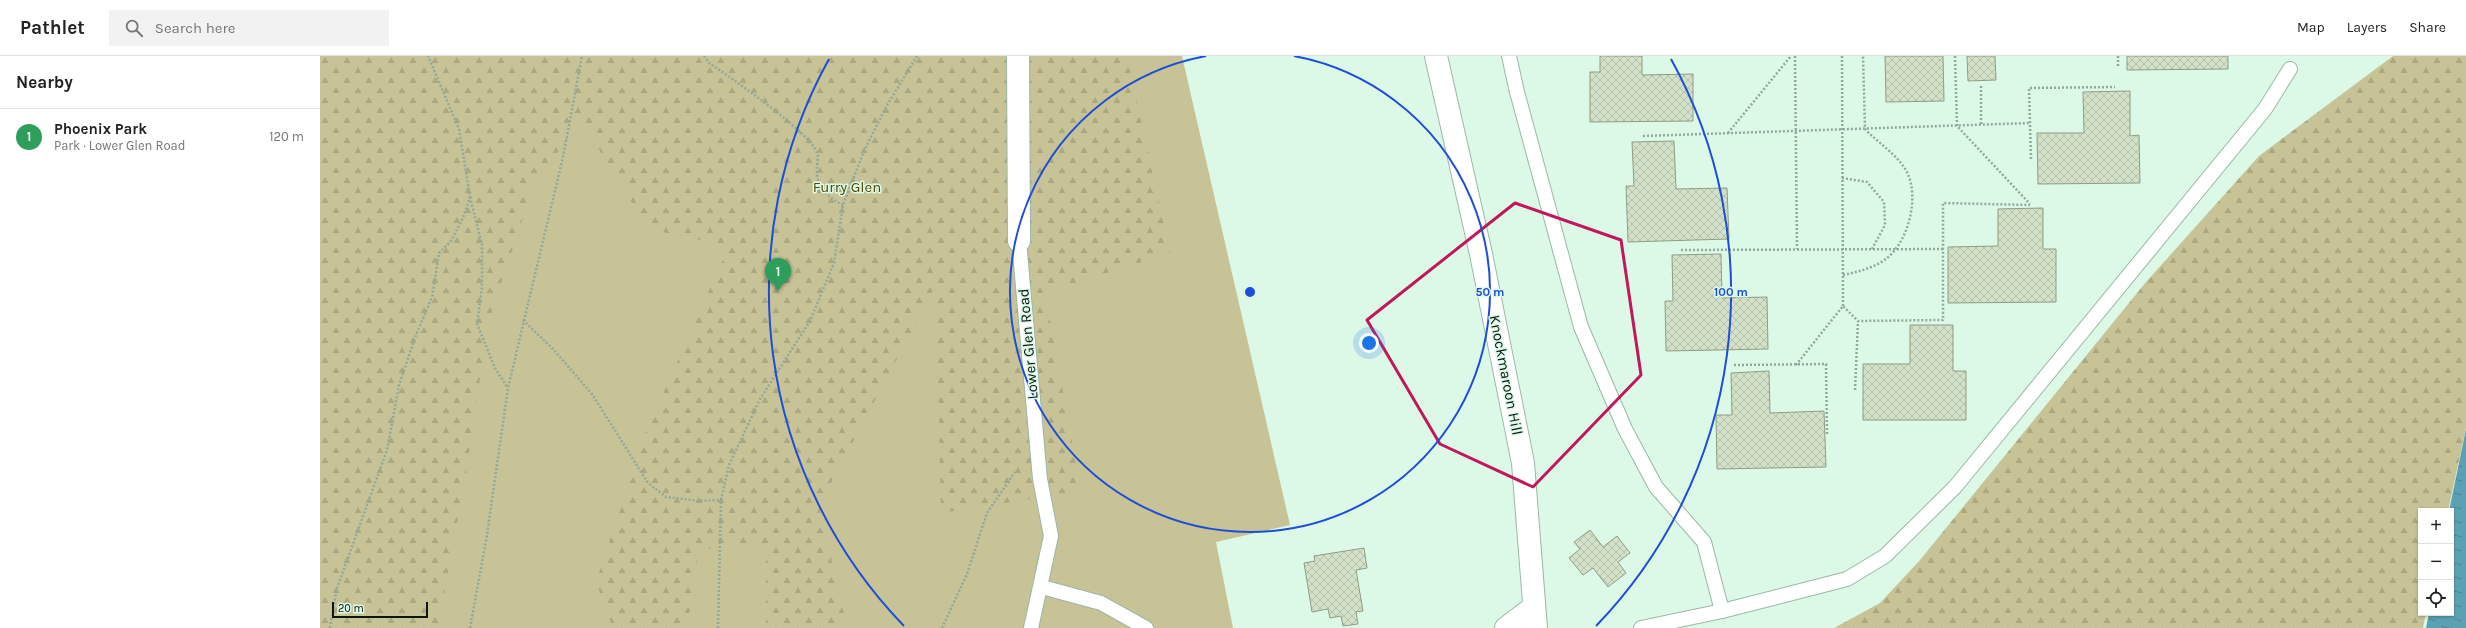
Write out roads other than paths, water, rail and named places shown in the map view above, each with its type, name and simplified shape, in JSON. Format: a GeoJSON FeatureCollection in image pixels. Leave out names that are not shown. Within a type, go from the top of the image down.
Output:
{"type":"FeatureCollection","features":[{"type":"Feature","properties":{"kind":"street","name":"Lower Glen Road"},"geometry":{"type":"LineString","coordinates":[[1018,56],[1019,241]]}},
{"type":"Feature","properties":{"kind":"street","name":"Knockmaroon Hill"},"geometry":{"type":"LineString","coordinates":[[1436,56],[1482,254],[1523,463],[1535,618]]}},
{"type":"Feature","properties":{"kind":"street"},"geometry":{"type":"LineString","coordinates":[[1506,628],[1535,618]]}},
{"type":"Feature","properties":{"kind":"lane"},"geometry":{"type":"LineString","coordinates":[[1509,56],[1519,99],[1581,327],[1625,429],[1656,487],[1704,542],[1722,612]]}},
{"type":"Feature","properties":{"kind":"lane"},"geometry":{"type":"LineString","coordinates":[[1641,628],[1722,612],[1847,579],[1885,556],[1955,487],[2265,109],[2290,69]]}},
{"type":"Feature","properties":{"kind":"lane","name":"Lower Glen Road"},"geometry":{"type":"LineString","coordinates":[[1019,241],[1039,463],[1051,536],[1042,587],[1031,628]]}},
{"type":"Feature","properties":{"kind":"lane"},"geometry":{"type":"LineString","coordinates":[[1042,587],[1101,603],[1146,628]]}},
{"type":"Feature","properties":{"kind":"water"},"geometry":{"type":"Polygon","coordinates":[[[2466,429],[2466,628],[2426,628],[2428,616],[2454,616],[2454,508],[2450,508],[2466,429]]]}},
{"type":"Feature","properties":{"kind":"place","name":"Phoenix Park"},"geometry":{"type":"Point","coordinates":[778,291]}},
{"type":"Feature","properties":{"kind":"park label","name":"Furry Glen"},"geometry":{"type":"Point","coordinates":[847,187]}}]}
